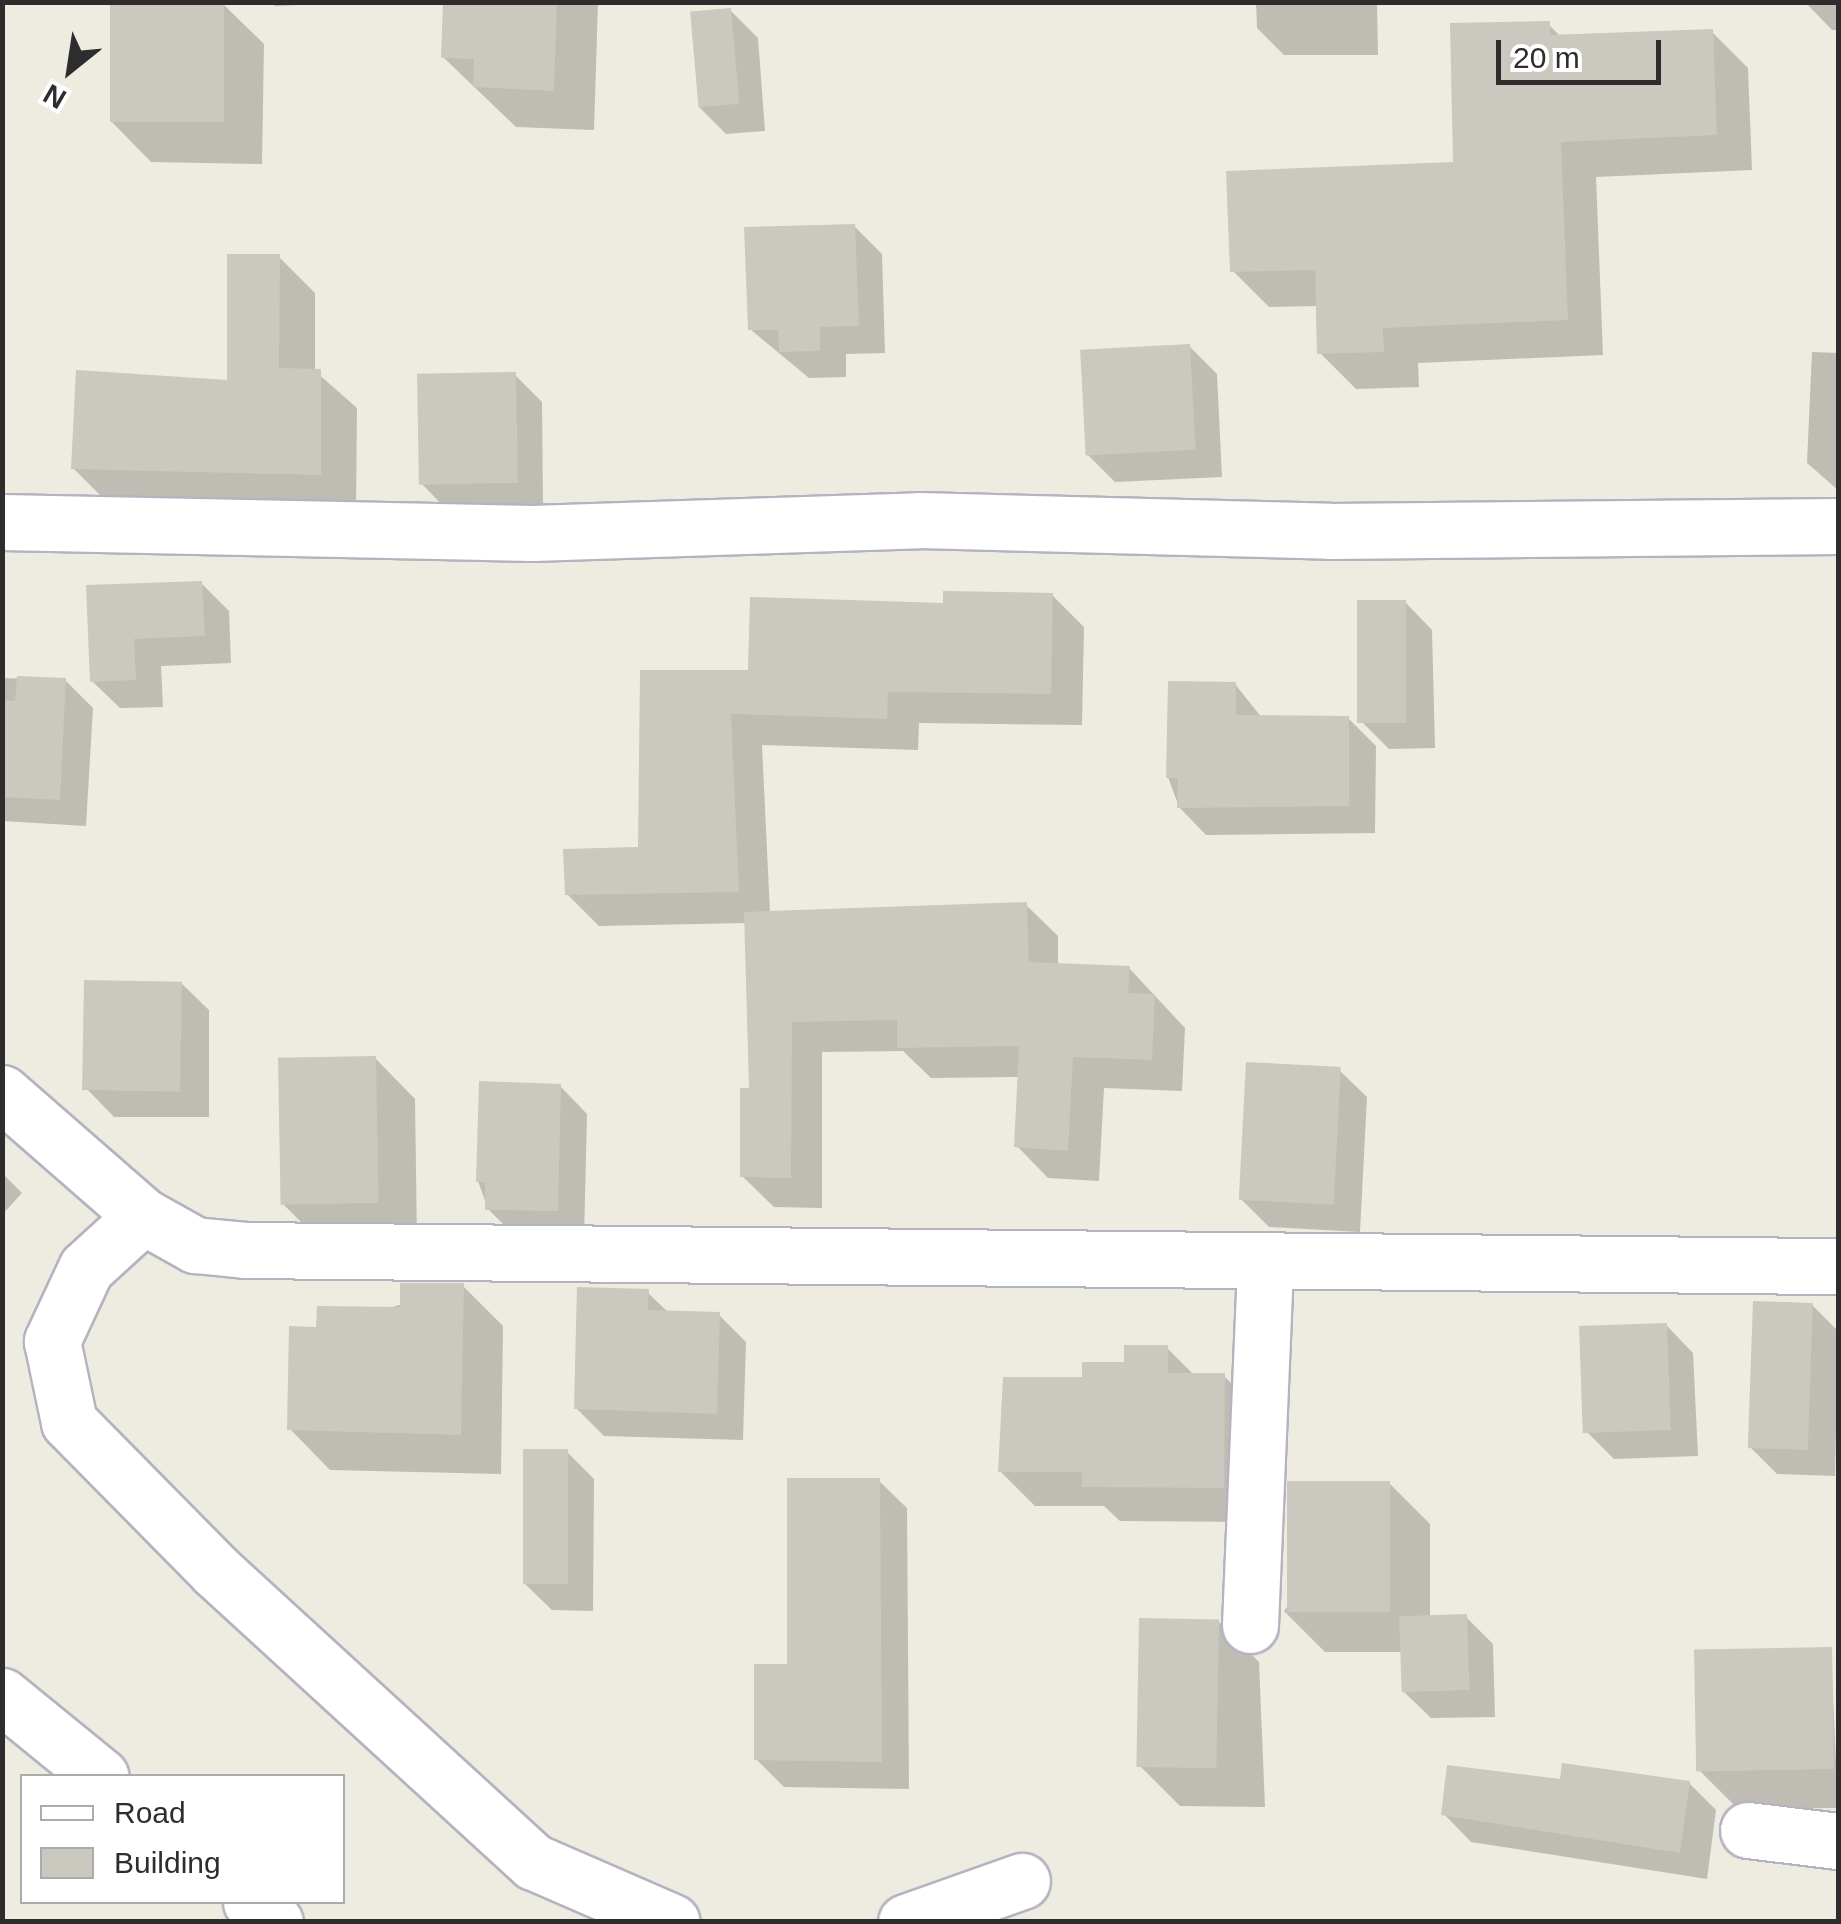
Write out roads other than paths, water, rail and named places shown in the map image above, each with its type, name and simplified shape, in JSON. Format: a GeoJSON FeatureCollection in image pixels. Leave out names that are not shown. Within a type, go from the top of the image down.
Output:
{"type":"FeatureCollection","features":[{"type":"Feature","properties":{"kind":"street"},"geometry":{"type":"LineString","coordinates":[[2,522],[532,533],[919,520],[1330,531],[1838,526]]}},
{"type":"Feature","properties":{"kind":"street"},"geometry":{"type":"LineString","coordinates":[[2,1093],[144,1216],[196,1245],[245,1250],[1838,1266]]}},
{"type":"Feature","properties":{"kind":"street"},"geometry":{"type":"LineString","coordinates":[[144,1216],[86,1268],[52,1341],[69,1422],[216,1571],[534,1862],[672,1922]]}},
{"type":"Feature","properties":{"kind":"street"},"geometry":{"type":"LineString","coordinates":[[1250,1625],[1264,1263]]}},
{"type":"Feature","properties":{"kind":"street"},"geometry":{"type":"LineString","coordinates":[[2,1696],[98,1774]]}},
{"type":"Feature","properties":{"kind":"street"},"geometry":{"type":"LineString","coordinates":[[1748,1830],[1838,1841]]}},
{"type":"Feature","properties":{"kind":"street"},"geometry":{"type":"LineString","coordinates":[[906,1922],[1022,1881]]}},
{"type":"Feature","properties":{"kind":"street"},"geometry":{"type":"LineString","coordinates":[[254,1904],[276,1922]]}}]}
